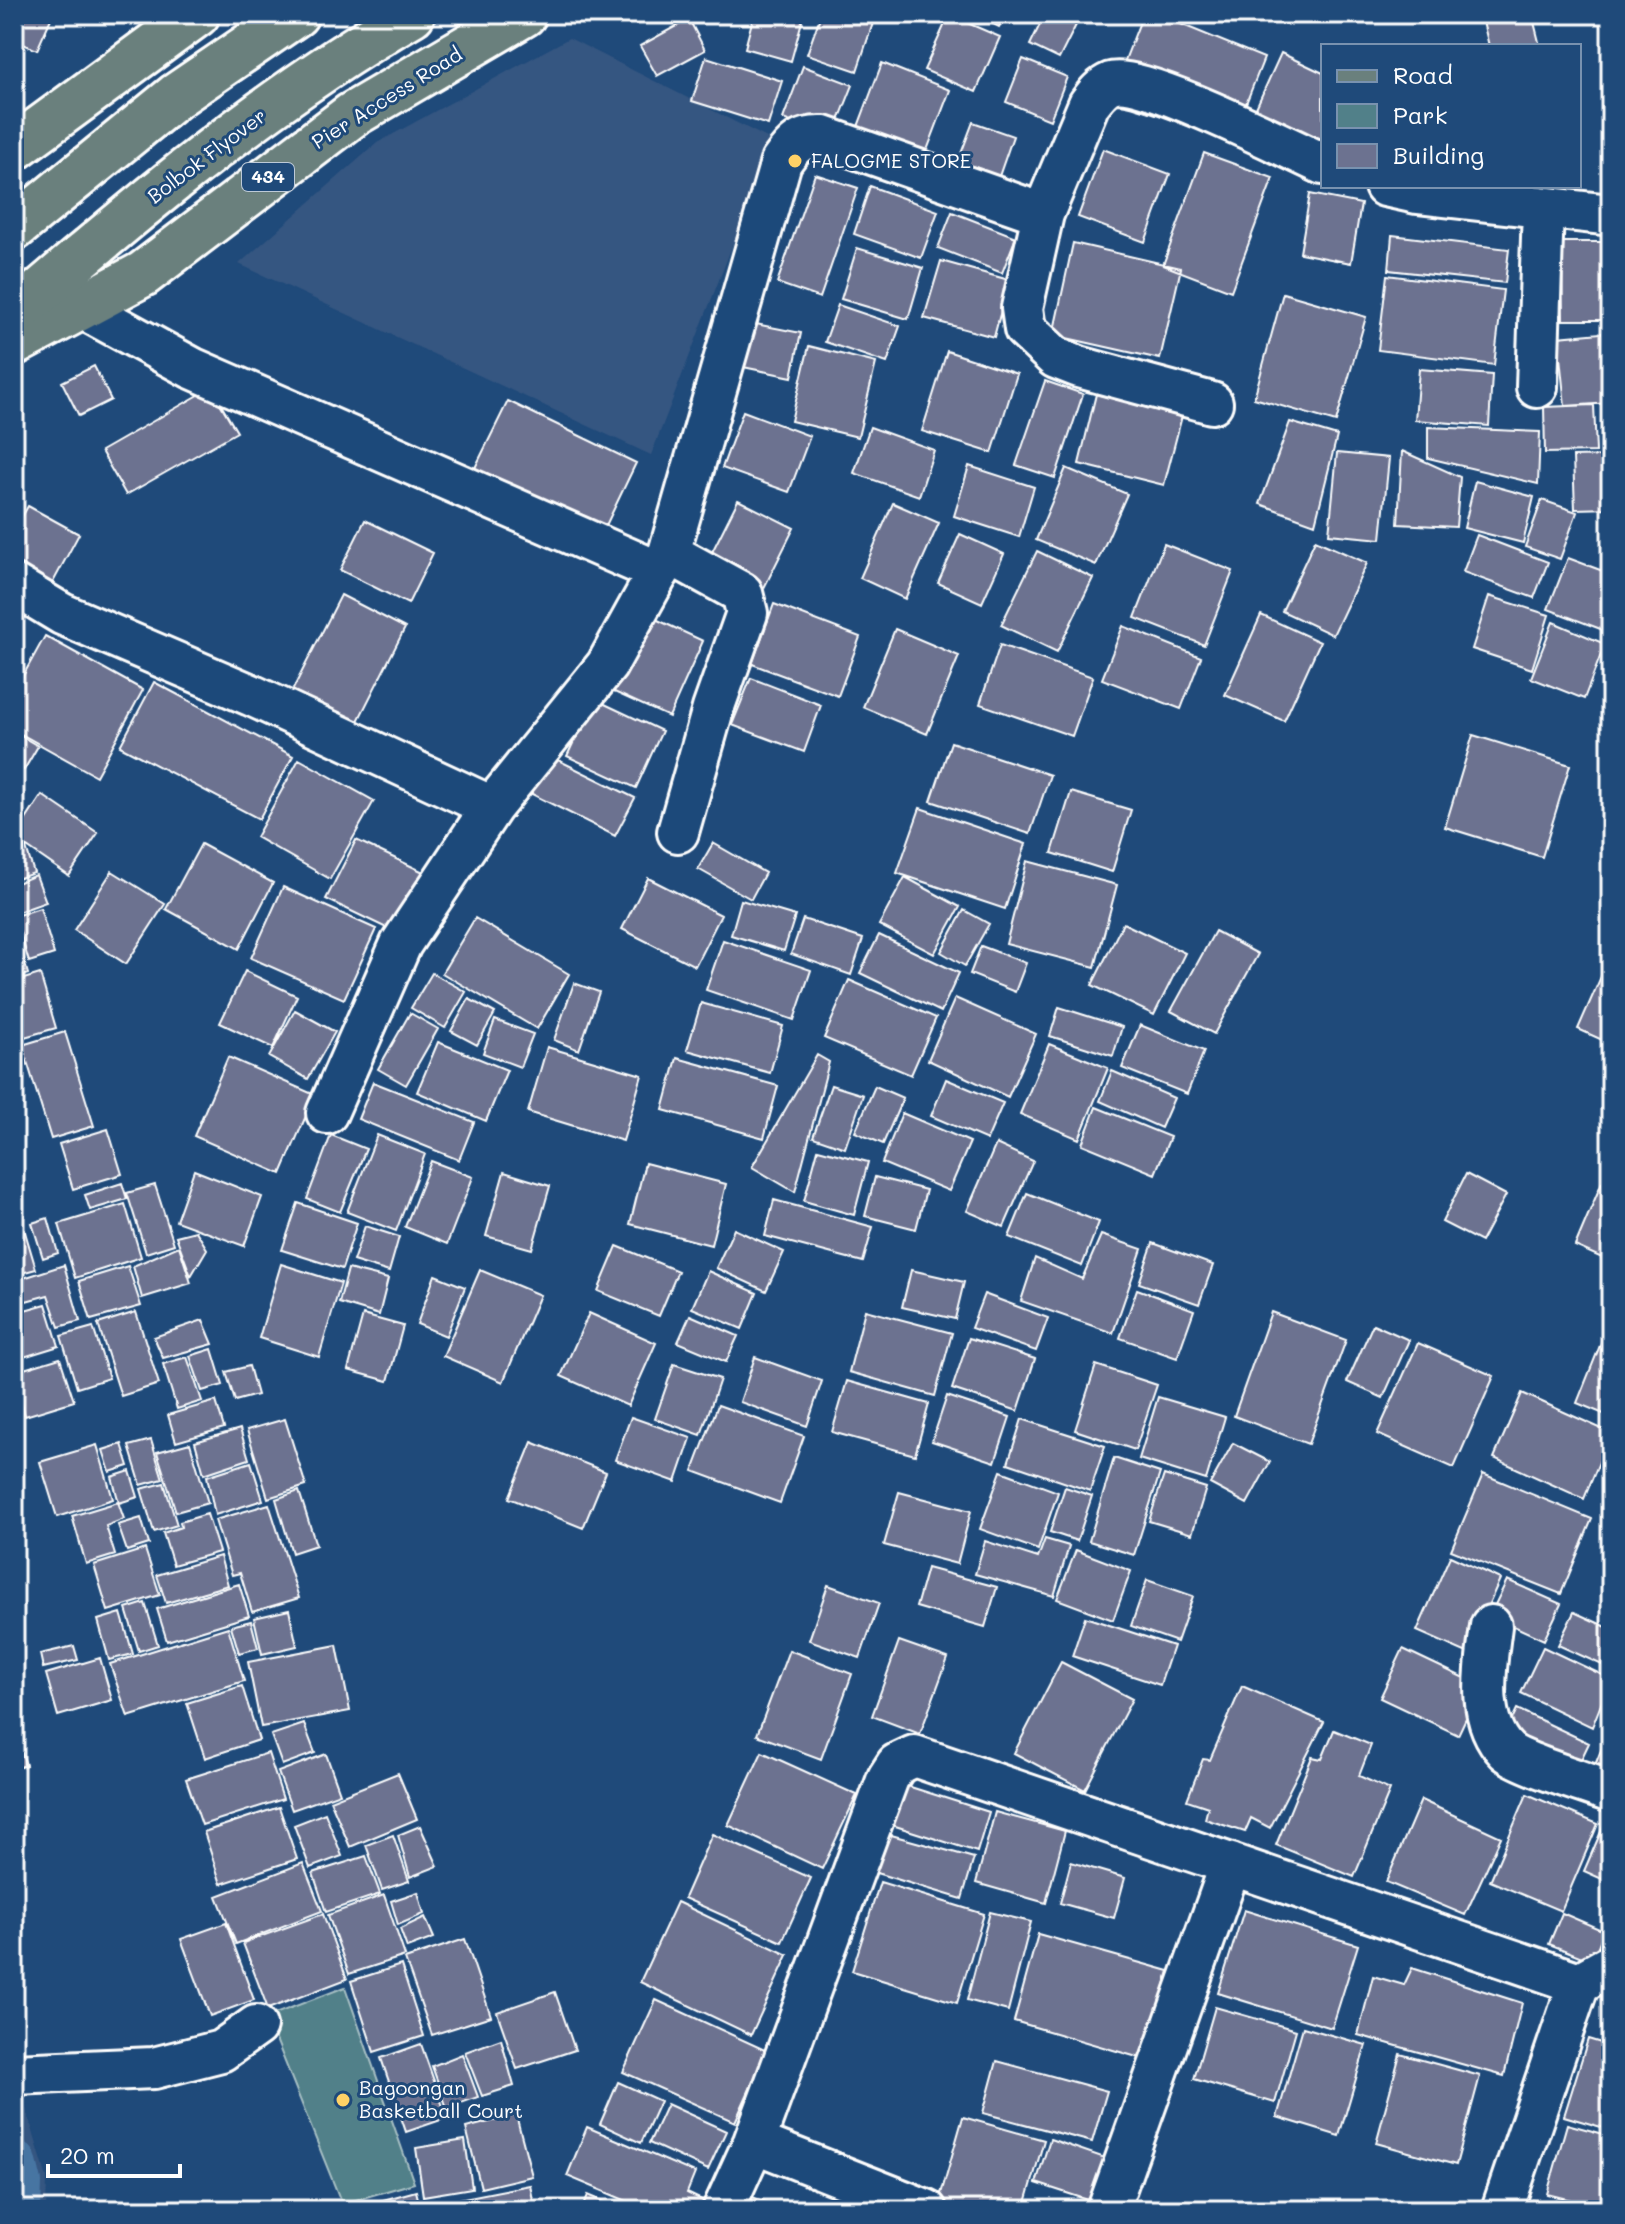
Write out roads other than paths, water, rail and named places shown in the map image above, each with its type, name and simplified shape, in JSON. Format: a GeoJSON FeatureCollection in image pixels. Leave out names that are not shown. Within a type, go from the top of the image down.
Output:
{"type":"FeatureCollection","features":[{"type":"Feature","properties":{"kind":"main road"},"geometry":{"type":"LineString","coordinates":[[17,140],[197,14]]}},
{"type":"Feature","properties":{"kind":"main road"},"geometry":{"type":"LineString","coordinates":[[14,228],[176,96],[296,14]]}},
{"type":"Feature","properties":{"kind":"main road","name":"Bolbok Flyover"},"geometry":{"type":"LineString","coordinates":[[14,314],[128,216],[323,70],[412,14]]}},
{"type":"Feature","properties":{"kind":"main road","name":"Pier Access Road"},"geometry":{"type":"LineString","coordinates":[[14,343],[84,309],[143,274],[352,115],[524,14]]}},
{"type":"Feature","properties":{"kind":"street"},"geometry":{"type":"LineString","coordinates":[[1212,403],[1102,375],[1056,358],[1025,329],[1022,308],[1043,214],[1089,104],[1112,82],[1133,84],[1171,96],[1321,163]]}},
{"type":"Feature","properties":{"kind":"street"},"geometry":{"type":"LineString","coordinates":[[327,1113],[401,944],[492,807],[607,665],[664,563],[781,162],[796,142],[808,136],[824,137],[1043,214]]}},
{"type":"Feature","properties":{"kind":"street"},"geometry":{"type":"LineString","coordinates":[[1394,188],[1611,215]]}},
{"type":"Feature","properties":{"kind":"street"},"geometry":{"type":"LineString","coordinates":[[1537,387],[1543,208]]}},
{"type":"Feature","properties":{"kind":"street"},"geometry":{"type":"LineString","coordinates":[[84,309],[192,368],[742,593],[747,613],[713,709],[678,832]]}},
{"type":"Feature","properties":{"kind":"street"},"geometry":{"type":"LineString","coordinates":[[14,585],[62,614],[251,695],[492,807]]}},
{"type":"Feature","properties":{"kind":"street"},"geometry":{"type":"LineString","coordinates":[[1491,1626],[1485,1677],[1490,1727],[1509,1753],[1611,1792]]}},
{"type":"Feature","properties":{"kind":"street"},"geometry":{"type":"LineString","coordinates":[[723,2210],[754,2142],[888,1778],[897,1764],[914,1756],[1231,1864],[1595,1974],[1502,2210]]}},
{"type":"Feature","properties":{"kind":"street"},"geometry":{"type":"LineString","coordinates":[[1108,2210],[1231,1864]]}},
{"type":"Feature","properties":{"kind":"street"},"geometry":{"type":"LineString","coordinates":[[16,2074],[154,2068],[221,2051],[256,2026]]}},
{"type":"Feature","properties":{"kind":"street"},"geometry":{"type":"LineString","coordinates":[[754,2142],[926,2210]]}},
{"type":"Feature","properties":{"kind":"waterway"},"geometry":{"type":"LineString","coordinates":[[14,2163],[19,2183],[18,2210]]}},
{"type":"Feature","properties":{"kind":"place","name":"FALOGME STORE"},"geometry":{"type":"Point","coordinates":[795,161]}},
{"type":"Feature","properties":{"kind":"place","name":"Bagoongan Basketball Court"},"geometry":{"type":"Point","coordinates":[343,2100]}}]}
